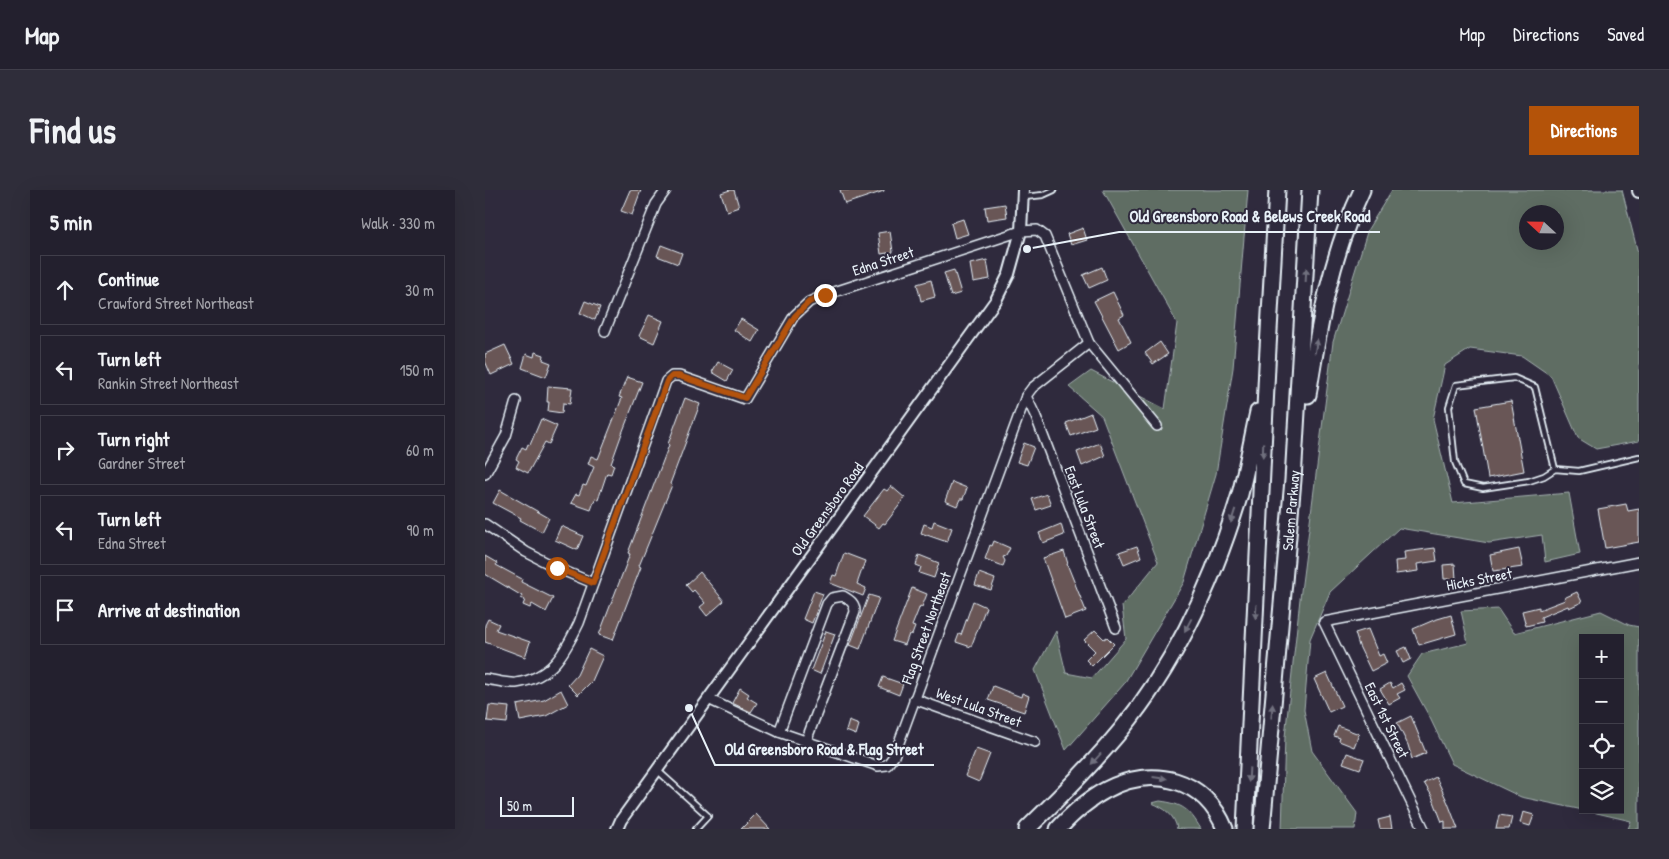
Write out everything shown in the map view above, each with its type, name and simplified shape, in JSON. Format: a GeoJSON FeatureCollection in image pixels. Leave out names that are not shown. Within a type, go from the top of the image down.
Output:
{"type":"FeatureCollection","features":[{"type":"Feature","properties":{"kind":"highway","name":"Salem Parkway"},"geometry":{"type":"LineString","coordinates":[[1245,829],[1277,190]]}},
{"type":"Feature","properties":{"kind":"highway","name":"Salem Parkway"},"geometry":{"type":"LineString","coordinates":[[1262,829],[1293,480],[1310,190]]}},
{"type":"Feature","properties":{"kind":"highway"},"geometry":{"type":"LineString","coordinates":[[1293,480],[1326,294],[1347,225],[1362,190]]}},
{"type":"Feature","properties":{"kind":"highway"},"geometry":{"type":"LineString","coordinates":[[1027,829],[1075,782],[1122,728],[1162,670],[1196,610],[1220,552],[1240,492],[1267,366]]}},
{"type":"Feature","properties":{"kind":"highway"},"geometry":{"type":"LineString","coordinates":[[1057,829],[1082,806],[1105,790],[1149,777],[1172,780],[1193,788],[1209,802],[1221,818],[1225,829]]}},
{"type":"Feature","properties":{"kind":"street"},"geometry":{"type":"LineString","coordinates":[[605,331],[656,204],[666,190]]}},
{"type":"Feature","properties":{"kind":"street","name":"Old Greensboro Road"},"geometry":{"type":"LineString","coordinates":[[617,829],[621,820],[995,300],[1009,274],[1021,231],[1023,194]]}},
{"type":"Feature","properties":{"kind":"street"},"geometry":{"type":"LineString","coordinates":[[1021,231],[1037,230],[1045,236],[1089,343],[1157,426]]}},
{"type":"Feature","properties":{"kind":"street","name":"Edna Street"},"geometry":{"type":"LineString","coordinates":[[593,583],[667,381],[672,376],[679,376],[745,398],[795,316],[809,302],[825,295],[1021,231]]}},
{"type":"Feature","properties":{"kind":"street","name":"Flag Street Northeast"},"geometry":{"type":"LineString","coordinates":[[708,700],[779,732],[878,766],[887,765],[894,756],[1026,396],[1032,388],[1089,343]]}},
{"type":"Feature","properties":{"kind":"street","name":"East Lula Street"},"geometry":{"type":"LineString","coordinates":[[1026,396],[1037,417],[1116,628]]}},
{"type":"Feature","properties":{"kind":"street"},"geometry":{"type":"LineString","coordinates":[[485,474],[506,436],[516,401]]}},
{"type":"Feature","properties":{"kind":"street"},"geometry":{"type":"LineString","coordinates":[[485,524],[526,552],[557,568],[593,583],[579,623],[567,648],[554,666],[533,678],[515,683],[485,679]]}},
{"type":"Feature","properties":{"kind":"street","name":"Hicks Street"},"geometry":{"type":"LineString","coordinates":[[1324,622],[1639,562]]}},
{"type":"Feature","properties":{"kind":"street"},"geometry":{"type":"LineString","coordinates":[[779,732],[827,604],[832,598],[843,596],[852,601],[855,606],[855,612],[806,741]]}},
{"type":"Feature","properties":{"kind":"street","name":"East 1st Street"},"geometry":{"type":"LineString","coordinates":[[1324,622],[1424,829]]}},
{"type":"Feature","properties":{"kind":"street","name":"West Lula Street"},"geometry":{"type":"LineString","coordinates":[[914,699],[1035,742]]}},
{"type":"Feature","properties":{"kind":"lane"},"geometry":{"type":"LineString","coordinates":[[1023,194],[1043,195],[1054,190]]}},
{"type":"Feature","properties":{"kind":"lane"},"geometry":{"type":"LineString","coordinates":[[1555,469],[1535,387],[1514,378],[1456,385],[1449,407],[1455,462],[1464,484],[1483,488],[1544,476],[1555,469],[1579,471],[1639,457]]}},
{"type":"Feature","properties":{"kind":"lane"},"geometry":{"type":"LineString","coordinates":[[657,770],[708,816],[696,829]]}},
{"type":"Feature","properties":{"kind":"green space"},"geometry":{"type":"Polygon","coordinates":[[[1103,190],[1248,190],[1233,368],[1216,474],[1184,582],[1124,684],[1066,750],[1035,670],[1056,631],[1066,673],[1092,678],[1126,639],[1122,606],[1158,562],[1102,416],[1069,387],[1091,371],[1165,409],[1177,323],[1103,190]]]}},
{"type":"Feature","properties":{"kind":"green space"},"geometry":{"type":"Polygon","coordinates":[[[1392,190],[1622,190],[1639,257],[1639,441],[1596,449],[1578,438],[1551,376],[1522,356],[1470,349],[1445,365],[1433,419],[1453,503],[1569,493],[1580,554],[1545,562],[1542,535],[1489,543],[1399,528],[1330,592],[1310,639],[1304,710],[1312,751],[1357,813],[1355,829],[1282,829],[1285,737],[1300,599],[1333,342],[1368,229],[1392,190]]]}},
{"type":"Feature","properties":{"kind":"green space"},"geometry":{"type":"Polygon","coordinates":[[[1498,609],[1514,633],[1601,611],[1629,625],[1639,627],[1639,829],[1628,829],[1631,821],[1601,814],[1624,814],[1624,634],[1579,634],[1579,809],[1521,797],[1452,764],[1407,676],[1422,654],[1468,643],[1461,611],[1498,609]]]}},
{"type":"Feature","properties":{"kind":"green space"},"geometry":{"type":"Polygon","coordinates":[[[1160,801],[1185,809],[1201,829],[1177,829],[1174,820],[1168,813],[1152,803],[1160,801]]]}},
{"type":"Feature","properties":{"kind":"building"},"geometry":{"type":"Polygon","coordinates":[[[630,190],[641,190],[632,215],[621,211],[630,190]]]}},
{"type":"Feature","properties":{"kind":"building"},"geometry":{"type":"Polygon","coordinates":[[[734,190],[739,207],[727,211],[721,193],[734,190]]]}},
{"type":"Feature","properties":{"kind":"building"},"geometry":{"type":"Polygon","coordinates":[[[840,190],[884,190],[884,191],[845,204],[840,190]]]}},
{"type":"Feature","properties":{"kind":"building"},"geometry":{"type":"Polygon","coordinates":[[[1005,204],[1007,217],[987,220],[985,207],[1005,204]]]}},
{"type":"Feature","properties":{"kind":"building"},"geometry":{"type":"Polygon","coordinates":[[[963,219],[968,234],[955,238],[951,223],[963,219]]]}},
{"type":"Feature","properties":{"kind":"building"},"geometry":{"type":"Polygon","coordinates":[[[1083,228],[1087,240],[1071,245],[1067,234],[1083,228]]]}},
{"type":"Feature","properties":{"kind":"building"},"geometry":{"type":"Polygon","coordinates":[[[890,231],[893,252],[881,254],[878,233],[890,231]]]}},
{"type":"Feature","properties":{"kind":"building"},"geometry":{"type":"Polygon","coordinates":[[[661,245],[682,253],[678,264],[657,256],[661,245]]]}},
{"type":"Feature","properties":{"kind":"building"},"geometry":{"type":"Polygon","coordinates":[[[987,260],[990,279],[973,282],[970,264],[987,260]]]}},
{"type":"Feature","properties":{"kind":"building"},"geometry":{"type":"Polygon","coordinates":[[[1102,267],[1107,280],[1089,288],[1083,275],[1102,267]]]}},
{"type":"Feature","properties":{"kind":"building"},"geometry":{"type":"Polygon","coordinates":[[[954,270],[961,293],[951,296],[944,273],[954,270]]]}},
{"type":"Feature","properties":{"kind":"building"},"geometry":{"type":"Polygon","coordinates":[[[931,280],[935,297],[921,301],[917,284],[931,280]]]}},
{"type":"Feature","properties":{"kind":"building"},"geometry":{"type":"Polygon","coordinates":[[[1113,292],[1124,315],[1119,318],[1131,342],[1119,349],[1094,301],[1113,292]]]}},
{"type":"Feature","properties":{"kind":"building"},"geometry":{"type":"Polygon","coordinates":[[[585,301],[600,307],[595,320],[580,313],[585,301]]]}},
{"type":"Feature","properties":{"kind":"building"},"geometry":{"type":"Polygon","coordinates":[[[649,315],[663,321],[654,343],[639,336],[649,315]]]}},
{"type":"Feature","properties":{"kind":"building"},"geometry":{"type":"Polygon","coordinates":[[[741,319],[759,330],[752,342],[734,330],[741,319]]]}},
{"type":"Feature","properties":{"kind":"building"},"geometry":{"type":"Polygon","coordinates":[[[1160,342],[1168,354],[1153,364],[1145,353],[1160,342]]]}},
{"type":"Feature","properties":{"kind":"building"},"geometry":{"type":"Polygon","coordinates":[[[505,345],[514,364],[491,375],[485,361],[485,354],[505,345]]]}},
{"type":"Feature","properties":{"kind":"building"},"geometry":{"type":"Polygon","coordinates":[[[535,352],[544,355],[543,360],[551,363],[546,377],[522,368],[526,354],[534,357],[535,352]]]}},
{"type":"Feature","properties":{"kind":"building"},"geometry":{"type":"Polygon","coordinates":[[[718,362],[733,370],[727,381],[712,372],[718,362]]]}},
{"type":"Feature","properties":{"kind":"building"},"geometry":{"type":"Polygon","coordinates":[[[627,377],[642,382],[611,464],[614,465],[611,474],[607,473],[598,500],[595,499],[591,510],[571,503],[576,494],[579,495],[583,485],[586,486],[594,467],[588,464],[591,456],[598,459],[622,398],[619,397],[627,377]]]}},
{"type":"Feature","properties":{"kind":"building"},"geometry":{"type":"Polygon","coordinates":[[[548,386],[572,388],[570,404],[563,403],[562,413],[548,411],[548,386]]]}},
{"type":"Feature","properties":{"kind":"building"},"geometry":{"type":"Polygon","coordinates":[[[685,398],[700,404],[670,484],[672,485],[639,566],[641,567],[613,640],[599,635],[630,554],[628,553],[685,398]]]}},
{"type":"Feature","properties":{"kind":"building"},"geometry":{"type":"Polygon","coordinates":[[[1511,401],[1524,471],[1488,478],[1476,407],[1511,401]]]}},
{"type":"Feature","properties":{"kind":"building"},"geometry":{"type":"Polygon","coordinates":[[[1091,413],[1096,427],[1071,436],[1066,423],[1091,413]]]}},
{"type":"Feature","properties":{"kind":"building"},"geometry":{"type":"Polygon","coordinates":[[[541,419],[557,426],[549,444],[545,442],[528,473],[516,467],[519,461],[516,459],[522,447],[526,449],[528,444],[530,445],[541,419]]]}},
{"type":"Feature","properties":{"kind":"building"},"geometry":{"type":"Polygon","coordinates":[[[1024,443],[1034,447],[1027,465],[1017,462],[1024,443]]]}},
{"type":"Feature","properties":{"kind":"building"},"geometry":{"type":"Polygon","coordinates":[[[1100,443],[1105,456],[1082,466],[1077,452],[1100,443]]]}},
{"type":"Feature","properties":{"kind":"building"},"geometry":{"type":"Polygon","coordinates":[[[952,482],[967,488],[963,499],[960,499],[957,506],[945,501],[952,482]]]}},
{"type":"Feature","properties":{"kind":"building"},"geometry":{"type":"Polygon","coordinates":[[[891,486],[905,498],[885,524],[883,523],[879,528],[863,516],[884,489],[887,491],[891,486]]]}},
{"type":"Feature","properties":{"kind":"building"},"geometry":{"type":"Polygon","coordinates":[[[500,490],[549,518],[542,532],[493,503],[500,490]]]}},
{"type":"Feature","properties":{"kind":"building"},"geometry":{"type":"Polygon","coordinates":[[[1047,494],[1051,505],[1036,510],[1032,499],[1047,494]]]}},
{"type":"Feature","properties":{"kind":"building"},"geometry":{"type":"Polygon","coordinates":[[[1626,504],[1628,511],[1639,509],[1639,542],[1605,548],[1598,509],[1626,504]]]}},
{"type":"Feature","properties":{"kind":"building"},"geometry":{"type":"Polygon","coordinates":[[[934,521],[952,528],[947,542],[921,533],[924,524],[932,527],[934,521]]]}},
{"type":"Feature","properties":{"kind":"building"},"geometry":{"type":"Polygon","coordinates":[[[1061,524],[1064,535],[1043,543],[1039,533],[1061,524]]]}},
{"type":"Feature","properties":{"kind":"building"},"geometry":{"type":"Polygon","coordinates":[[[561,526],[583,536],[577,550],[555,540],[561,526]]]}},
{"type":"Feature","properties":{"kind":"building"},"geometry":{"type":"Polygon","coordinates":[[[994,541],[1010,548],[1006,556],[1003,557],[1005,561],[1003,566],[985,559],[990,545],[992,546],[994,541]]]}},
{"type":"Feature","properties":{"kind":"building"},"geometry":{"type":"Polygon","coordinates":[[[1137,546],[1141,557],[1124,564],[1119,552],[1137,546]]]}},
{"type":"Feature","properties":{"kind":"building"},"geometry":{"type":"Polygon","coordinates":[[[1435,548],[1437,561],[1417,564],[1418,571],[1396,574],[1395,561],[1405,560],[1404,552],[1435,548]]]}},
{"type":"Feature","properties":{"kind":"building"},"geometry":{"type":"Polygon","coordinates":[[[1519,549],[1523,567],[1493,571],[1490,555],[1519,549]]]}},
{"type":"Feature","properties":{"kind":"building"},"geometry":{"type":"Polygon","coordinates":[[[1064,551],[1067,564],[1086,611],[1065,619],[1043,558],[1064,551]]]}},
{"type":"Feature","properties":{"kind":"building"},"geometry":{"type":"Polygon","coordinates":[[[844,553],[865,561],[857,584],[866,588],[863,596],[830,583],[833,575],[836,576],[844,553]]]}},
{"type":"Feature","properties":{"kind":"building"},"geometry":{"type":"Polygon","coordinates":[[[919,555],[939,563],[934,578],[919,573],[921,567],[916,565],[919,555]]]}},
{"type":"Feature","properties":{"kind":"building"},"geometry":{"type":"Polygon","coordinates":[[[485,556],[497,563],[496,565],[522,579],[521,582],[553,598],[546,612],[532,604],[530,608],[523,605],[525,600],[521,598],[522,596],[485,574],[485,556]]]}},
{"type":"Feature","properties":{"kind":"building"},"geometry":{"type":"Polygon","coordinates":[[[1455,564],[1456,579],[1444,579],[1443,565],[1455,564]]]}},
{"type":"Feature","properties":{"kind":"building"},"geometry":{"type":"Polygon","coordinates":[[[700,572],[724,601],[707,616],[700,607],[705,603],[694,590],[692,592],[686,585],[700,572]]]}},
{"type":"Feature","properties":{"kind":"building"},"geometry":{"type":"Polygon","coordinates":[[[979,573],[995,579],[991,590],[975,585],[979,573]]]}},
{"type":"Feature","properties":{"kind":"building"},"geometry":{"type":"Polygon","coordinates":[[[912,588],[927,594],[912,626],[915,627],[912,635],[909,634],[905,645],[892,641],[912,588]]]}},
{"type":"Feature","properties":{"kind":"building"},"geometry":{"type":"Polygon","coordinates":[[[814,591],[823,594],[812,623],[803,619],[814,591]]]}},
{"type":"Feature","properties":{"kind":"building"},"geometry":{"type":"Polygon","coordinates":[[[1577,592],[1582,602],[1541,617],[1542,622],[1526,626],[1522,611],[1539,607],[1539,610],[1565,600],[1564,598],[1577,592]]]}},
{"type":"Feature","properties":{"kind":"building"},"geometry":{"type":"Polygon","coordinates":[[[869,595],[879,598],[860,649],[850,645],[869,595]]]}},
{"type":"Feature","properties":{"kind":"building"},"geometry":{"type":"Polygon","coordinates":[[[973,601],[986,607],[971,647],[956,642],[959,634],[961,635],[973,601]]]}},
{"type":"Feature","properties":{"kind":"building"},"geometry":{"type":"Polygon","coordinates":[[[1451,615],[1456,634],[1419,645],[1413,629],[1451,615]]]}},
{"type":"Feature","properties":{"kind":"building"},"geometry":{"type":"Polygon","coordinates":[[[488,619],[499,624],[496,630],[530,642],[525,657],[485,642],[485,625],[488,619]]]}},
{"type":"Feature","properties":{"kind":"building"},"geometry":{"type":"Polygon","coordinates":[[[1368,629],[1379,656],[1383,654],[1387,663],[1371,671],[1355,633],[1368,629]]]}},
{"type":"Feature","properties":{"kind":"building"},"geometry":{"type":"Polygon","coordinates":[[[1095,630],[1104,639],[1107,637],[1114,644],[1092,666],[1086,660],[1095,651],[1084,640],[1095,630]]]}},
{"type":"Feature","properties":{"kind":"building"},"geometry":{"type":"Polygon","coordinates":[[[826,631],[835,634],[820,674],[811,670],[826,631]]]}},
{"type":"Feature","properties":{"kind":"building"},"geometry":{"type":"Polygon","coordinates":[[[1406,647],[1411,659],[1403,663],[1397,651],[1406,647]]]}},
{"type":"Feature","properties":{"kind":"building"},"geometry":{"type":"Polygon","coordinates":[[[589,649],[603,656],[592,681],[578,695],[568,685],[577,675],[589,649]]]}},
{"type":"Feature","properties":{"kind":"building"},"geometry":{"type":"Polygon","coordinates":[[[1327,673],[1342,706],[1329,712],[1314,679],[1327,673]]]}},
{"type":"Feature","properties":{"kind":"building"},"geometry":{"type":"Polygon","coordinates":[[[883,677],[903,684],[899,695],[879,687],[883,677]]]}},
{"type":"Feature","properties":{"kind":"building"},"geometry":{"type":"Polygon","coordinates":[[[1390,683],[1393,688],[1401,683],[1405,690],[1397,694],[1400,698],[1389,704],[1380,689],[1390,683]]]}},
{"type":"Feature","properties":{"kind":"building"},"geometry":{"type":"Polygon","coordinates":[[[993,686],[1021,697],[1022,693],[1029,696],[1024,712],[988,700],[993,686]]]}},
{"type":"Feature","properties":{"kind":"building"},"geometry":{"type":"Polygon","coordinates":[[[740,688],[749,694],[747,697],[757,703],[751,712],[732,703],[740,688]]]}},
{"type":"Feature","properties":{"kind":"building"},"geometry":{"type":"Polygon","coordinates":[[[561,690],[568,704],[546,716],[520,721],[517,705],[544,700],[561,690]]]}},
{"type":"Feature","properties":{"kind":"building"},"geometry":{"type":"Polygon","coordinates":[[[489,705],[509,707],[507,723],[487,721],[489,705]]]}},
{"type":"Feature","properties":{"kind":"building"},"geometry":{"type":"Polygon","coordinates":[[[1411,716],[1426,753],[1412,759],[1408,745],[1397,723],[1411,716]]]}},
{"type":"Feature","properties":{"kind":"building"},"geometry":{"type":"Polygon","coordinates":[[[849,721],[859,725],[856,735],[846,731],[849,721]]]}},
{"type":"Feature","properties":{"kind":"building"},"geometry":{"type":"Polygon","coordinates":[[[1338,726],[1359,734],[1354,747],[1339,741],[1340,738],[1334,736],[1338,726]]]}},
{"type":"Feature","properties":{"kind":"building"},"geometry":{"type":"Polygon","coordinates":[[[976,749],[990,754],[979,782],[965,776],[976,749]]]}},
{"type":"Feature","properties":{"kind":"building"},"geometry":{"type":"Polygon","coordinates":[[[1347,753],[1364,759],[1360,769],[1343,763],[1347,753]]]}},
{"type":"Feature","properties":{"kind":"building"},"geometry":{"type":"Polygon","coordinates":[[[1436,777],[1458,829],[1445,829],[1445,821],[1442,822],[1432,796],[1424,783],[1436,777]]]}},
{"type":"Feature","properties":{"kind":"building"},"geometry":{"type":"Polygon","coordinates":[[[1523,812],[1534,815],[1530,826],[1520,823],[1523,812]]]}},
{"type":"Feature","properties":{"kind":"building"},"geometry":{"type":"Polygon","coordinates":[[[756,814],[770,829],[741,829],[756,814]]]}},
{"type":"Feature","properties":{"kind":"building"},"geometry":{"type":"Polygon","coordinates":[[[1499,815],[1512,817],[1509,829],[1496,829],[1499,815]]]}},
{"type":"Feature","properties":{"kind":"building"},"geometry":{"type":"Polygon","coordinates":[[[1390,817],[1392,829],[1380,829],[1378,820],[1390,817]]]}},
{"type":"Feature","properties":{"kind":"place","name":"Old Greensboro Road & Belews Creek Road"},"geometry":{"type":"Point","coordinates":[1027,249]}},
{"type":"Feature","properties":{"kind":"place","name":"Old Greensboro Road & Flag Street"},"geometry":{"type":"Point","coordinates":[689,708]}},
{"type":"Feature","properties":{"kind":"route"},"geometry":{"type":"LineString","coordinates":[[557,568],[593,583],[667,381],[672,376],[679,376],[745,398],[795,316],[809,302],[825,295]]}}]}
